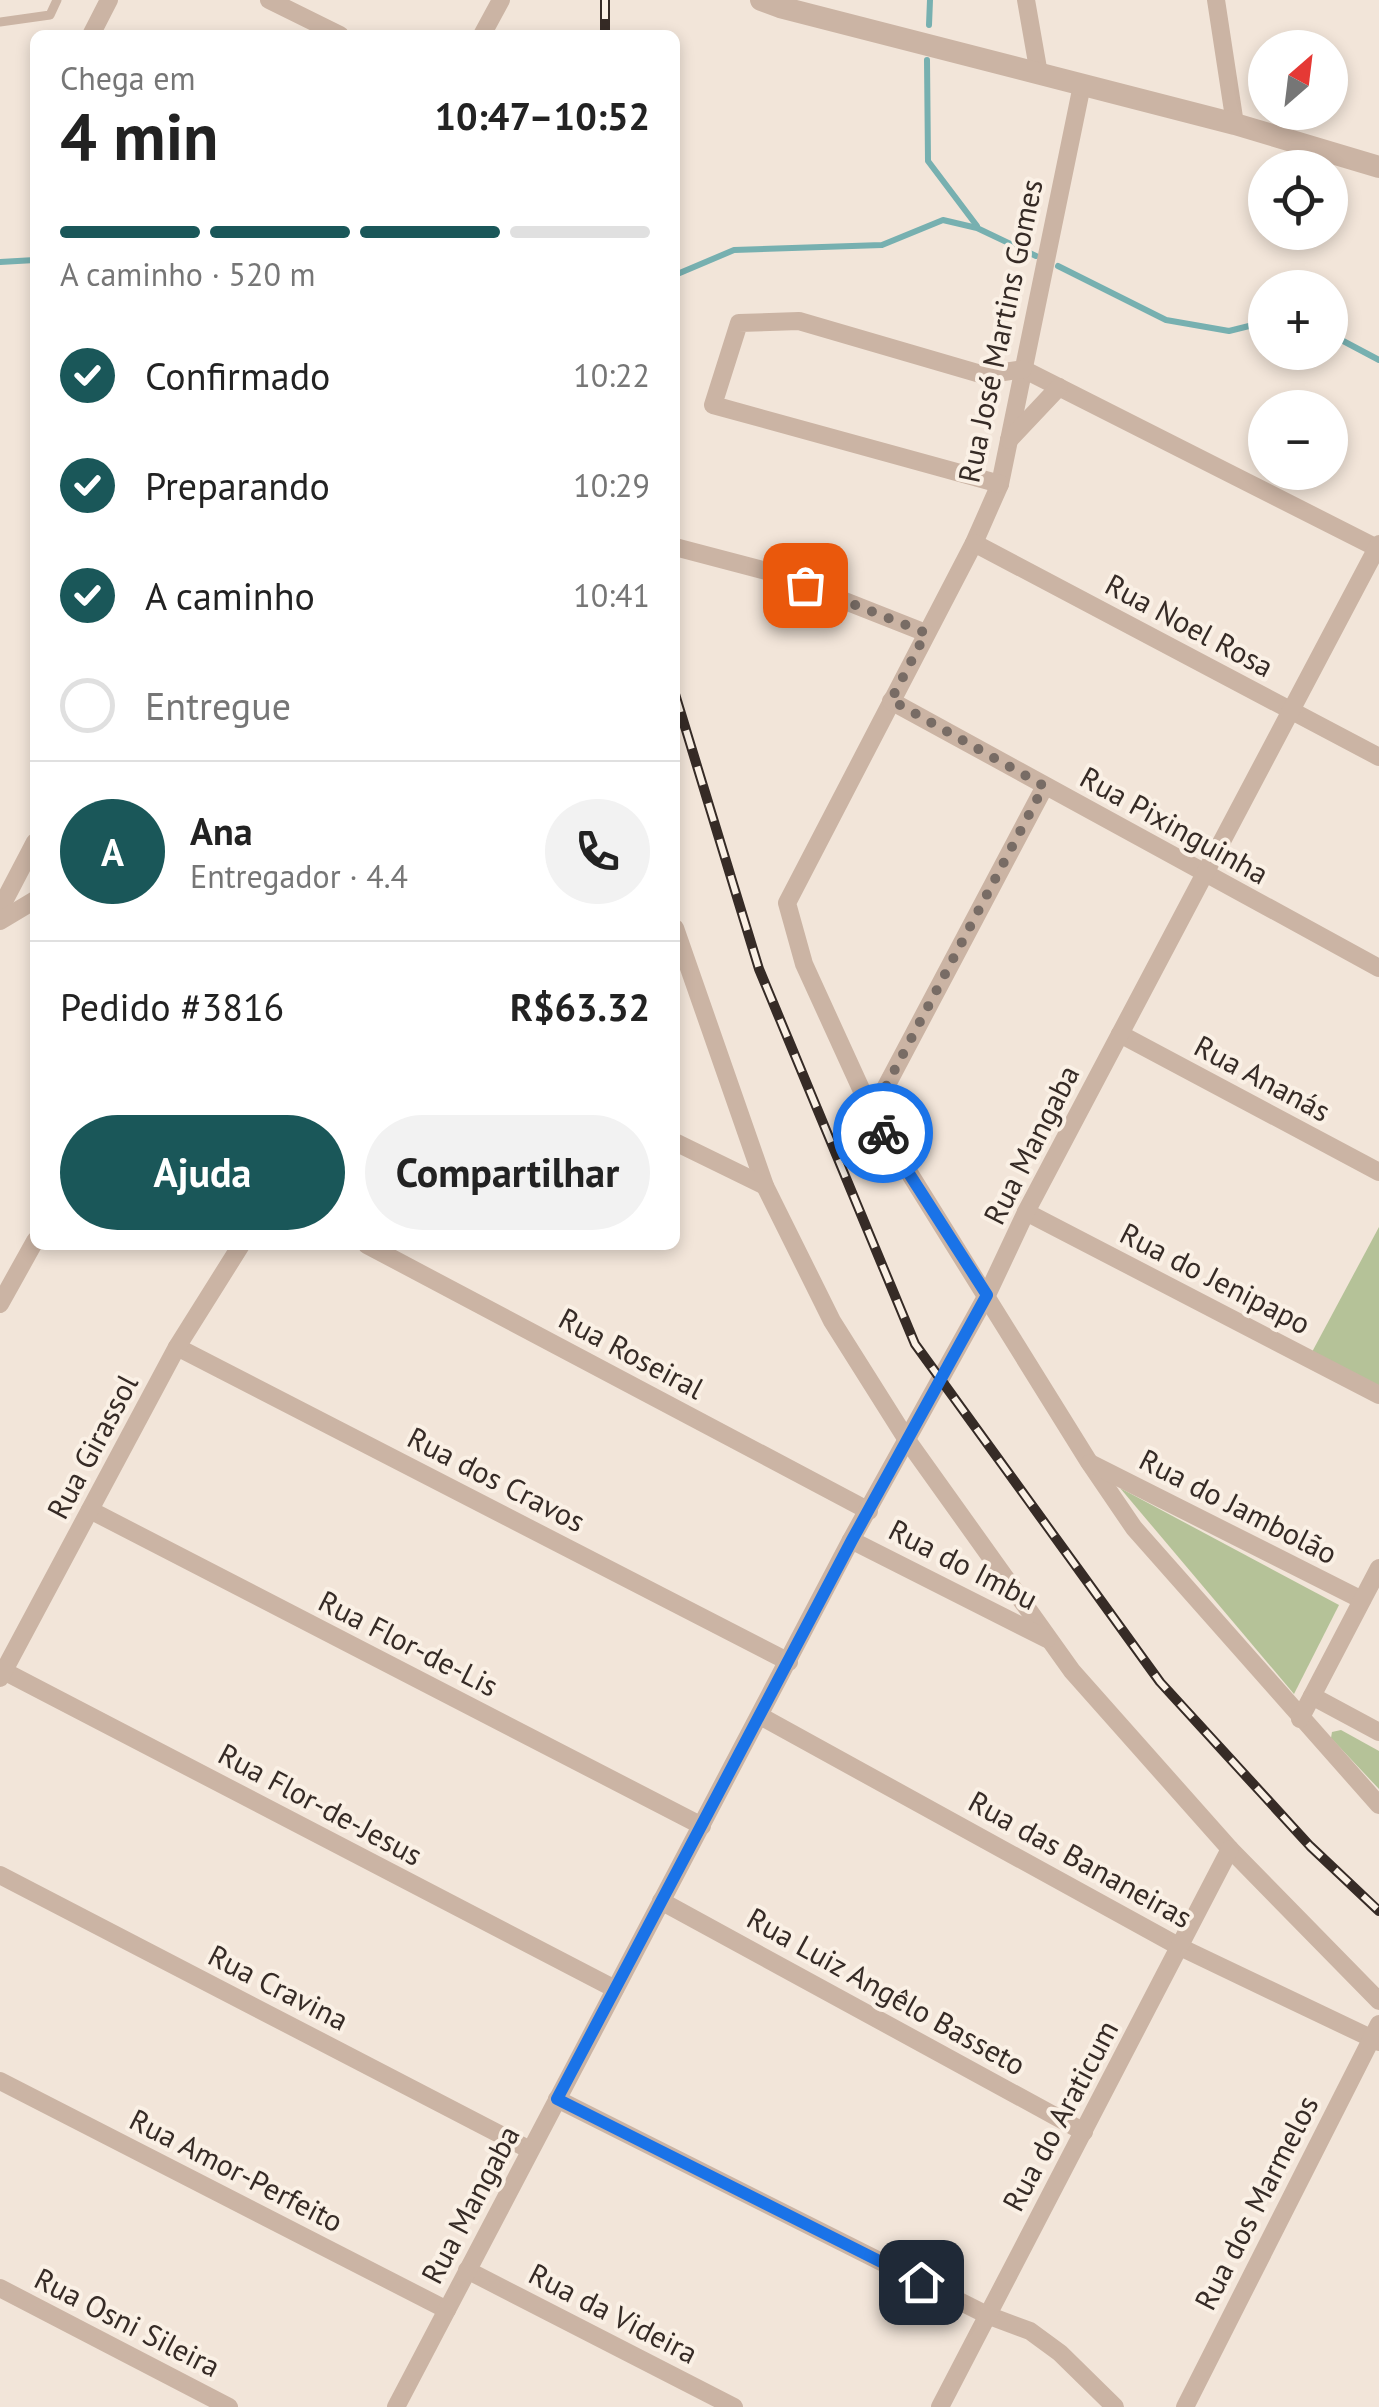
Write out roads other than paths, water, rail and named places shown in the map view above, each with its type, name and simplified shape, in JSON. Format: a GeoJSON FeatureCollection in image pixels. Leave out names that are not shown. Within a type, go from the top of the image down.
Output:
{"type":"FeatureCollection","features":[{"type":"Feature","properties":{"kind":"street"},"geometry":{"type":"LineString","coordinates":[[94,30],[109,0]]}},
{"type":"Feature","properties":{"kind":"street"},"geometry":{"type":"LineString","coordinates":[[269,0],[330,30]]}},
{"type":"Feature","properties":{"kind":"street"},"geometry":{"type":"LineString","coordinates":[[485,30],[502,0]]}},
{"type":"Feature","properties":{"kind":"street"},"geometry":{"type":"LineString","coordinates":[[762,0],[780,8],[1236,124],[1379,166]]}},
{"type":"Feature","properties":{"kind":"street"},"geometry":{"type":"LineString","coordinates":[[1026,0],[1039,74]]}},
{"type":"Feature","properties":{"kind":"street"},"geometry":{"type":"LineString","coordinates":[[1216,0],[1236,124]]}},
{"type":"Feature","properties":{"kind":"street","name":"Rua José Martins Gomes"},"geometry":{"type":"LineString","coordinates":[[872,1113],[804,964],[787,902],[974,542],[1000,484],[1082,85]]}},
{"type":"Feature","properties":{"kind":"street"},"geometry":{"type":"LineString","coordinates":[[1000,484],[713,405],[739,323],[799,322],[984,374],[1023,369],[1378,547]]}},
{"type":"Feature","properties":{"kind":"street"},"geometry":{"type":"LineString","coordinates":[[1008,441],[1059,387]]}},
{"type":"Feature","properties":{"kind":"street","name":"Rua Noel Rosa"},"geometry":{"type":"LineString","coordinates":[[974,542],[1379,757]]}},
{"type":"Feature","properties":{"kind":"street","name":"Rua Mangaba"},"geometry":{"type":"LineString","coordinates":[[396,2407],[852,1540],[987,1295],[1026,1212],[1378,547]]}},
{"type":"Feature","properties":{"kind":"street"},"geometry":{"type":"LineString","coordinates":[[680,548],[774,573],[926,633]]}},
{"type":"Feature","properties":{"kind":"street","name":"Rua Pixinguinha"},"geometry":{"type":"LineString","coordinates":[[891,700],[1379,968]]}},
{"type":"Feature","properties":{"kind":"street"},"geometry":{"type":"LineString","coordinates":[[1044,786],[872,1113],[1134,1528],[1379,1804]]}},
{"type":"Feature","properties":{"kind":"street"},"geometry":{"type":"LineString","coordinates":[[0,909],[30,852]]}},
{"type":"Feature","properties":{"kind":"street"},"geometry":{"type":"LineString","coordinates":[[0,922],[30,903]]}},
{"type":"Feature","properties":{"kind":"street"},"geometry":{"type":"LineString","coordinates":[[680,942],[765,1186],[832,1321],[907,1440],[1072,1671],[1230,1850],[1379,2001]]}},
{"type":"Feature","properties":{"kind":"street","name":"Rua Ananás"},"geometry":{"type":"LineString","coordinates":[[1120,1034],[1379,1172]]}},
{"type":"Feature","properties":{"kind":"street"},"geometry":{"type":"LineString","coordinates":[[680,1144],[765,1186]]}},
{"type":"Feature","properties":{"kind":"street","name":"Rua do Jenipapo"},"geometry":{"type":"LineString","coordinates":[[1026,1212],[1379,1396]]}},
{"type":"Feature","properties":{"kind":"street"},"geometry":{"type":"LineString","coordinates":[[0,1304],[30,1249]]}},
{"type":"Feature","properties":{"kind":"street","name":"Rua Girassol"},"geometry":{"type":"LineString","coordinates":[[1,1672],[178,1347],[239,1250]]}},
{"type":"Feature","properties":{"kind":"street","name":"Rua Roseiral"},"geometry":{"type":"LineString","coordinates":[[376,1250],[869,1511]]}},
{"type":"Feature","properties":{"kind":"street","name":"Rua dos Cravos"},"geometry":{"type":"LineString","coordinates":[[178,1347],[788,1662]]}},
{"type":"Feature","properties":{"kind":"street","name":"Rua do Jambolão"},"geometry":{"type":"LineString","coordinates":[[1089,1462],[1362,1600]]}},
{"type":"Feature","properties":{"kind":"street","name":"Rua Flor-de-Lis"},"geometry":{"type":"LineString","coordinates":[[90,1510],[702,1826]]}},
{"type":"Feature","properties":{"kind":"street","name":"Rua do Imbu"},"geometry":{"type":"LineString","coordinates":[[852,1540],[1050,1640]]}},
{"type":"Feature","properties":{"kind":"street"},"geometry":{"type":"LineString","coordinates":[[1300,1718],[1379,1568]]}},
{"type":"Feature","properties":{"kind":"street","name":"Rua Flor-de-Jesus"},"geometry":{"type":"LineString","coordinates":[[1,1672],[614,1989]]}},
{"type":"Feature","properties":{"kind":"street"},"geometry":{"type":"LineString","coordinates":[[1312,1696],[1379,1732]]}},
{"type":"Feature","properties":{"kind":"street","name":"Rua das Bananeiras"},"geometry":{"type":"LineString","coordinates":[[760,1716],[1180,1947],[1377,2035]]}},
{"type":"Feature","properties":{"kind":"street","name":"Rua do Araticum"},"geometry":{"type":"LineString","coordinates":[[940,2407],[1230,1850]]}},
{"type":"Feature","properties":{"kind":"street","name":"Rua Cravina"},"geometry":{"type":"LineString","coordinates":[[0,1875],[530,2150]]}},
{"type":"Feature","properties":{"kind":"street","name":"Rua Luiz Angêlo Basseto"},"geometry":{"type":"LineString","coordinates":[[662,1901],[1084,2132]]}},
{"type":"Feature","properties":{"kind":"street","name":"Rua dos Marmelos"},"geometry":{"type":"LineString","coordinates":[[1185,2407],[1377,2035]]}},
{"type":"Feature","properties":{"kind":"street","name":"Rua Amor-Perfeito"},"geometry":{"type":"LineString","coordinates":[[0,2081],[447,2310]]}},
{"type":"Feature","properties":{"kind":"street"},"geometry":{"type":"LineString","coordinates":[[557,2099],[987,2315],[1030,2331],[1060,2353],[1116,2407]]}},
{"type":"Feature","properties":{"kind":"street","name":"Rua da Videira"},"geometry":{"type":"LineString","coordinates":[[468,2270],[734,2407]]}},
{"type":"Feature","properties":{"kind":"street","name":"Rua Osni Sileira"},"geometry":{"type":"LineString","coordinates":[[0,2288],[230,2407]]}},
{"type":"Feature","properties":{"kind":"lane"},"geometry":{"type":"LineString","coordinates":[[0,22],[50,15],[57,0]]}},
{"type":"Feature","properties":{"kind":"waterway"},"geometry":{"type":"LineString","coordinates":[[929,25],[930,0]]}},
{"type":"Feature","properties":{"kind":"waterway"},"geometry":{"type":"LineString","coordinates":[[927,60],[928,161],[977,226]]}},
{"type":"Feature","properties":{"kind":"waterway"},"geometry":{"type":"LineString","coordinates":[[680,273],[734,250],[882,245],[943,220],[977,228],[1036,256]]}},
{"type":"Feature","properties":{"kind":"waterway"},"geometry":{"type":"LineString","coordinates":[[0,262],[30,260]]}},
{"type":"Feature","properties":{"kind":"waterway"},"geometry":{"type":"LineString","coordinates":[[1058,266],[1166,320],[1229,331],[1248,326]]}},
{"type":"Feature","properties":{"kind":"waterway"},"geometry":{"type":"LineString","coordinates":[[1348,344],[1379,360]]}},
{"type":"Feature","properties":{"kind":"railway"},"geometry":{"type":"LineString","coordinates":[[605,0],[605,30]]}},
{"type":"Feature","properties":{"kind":"railway"},"geometry":{"type":"LineString","coordinates":[[680,710],[759,969],[915,1344],[1160,1682],[1310,1846],[1379,1911]]}}]}
